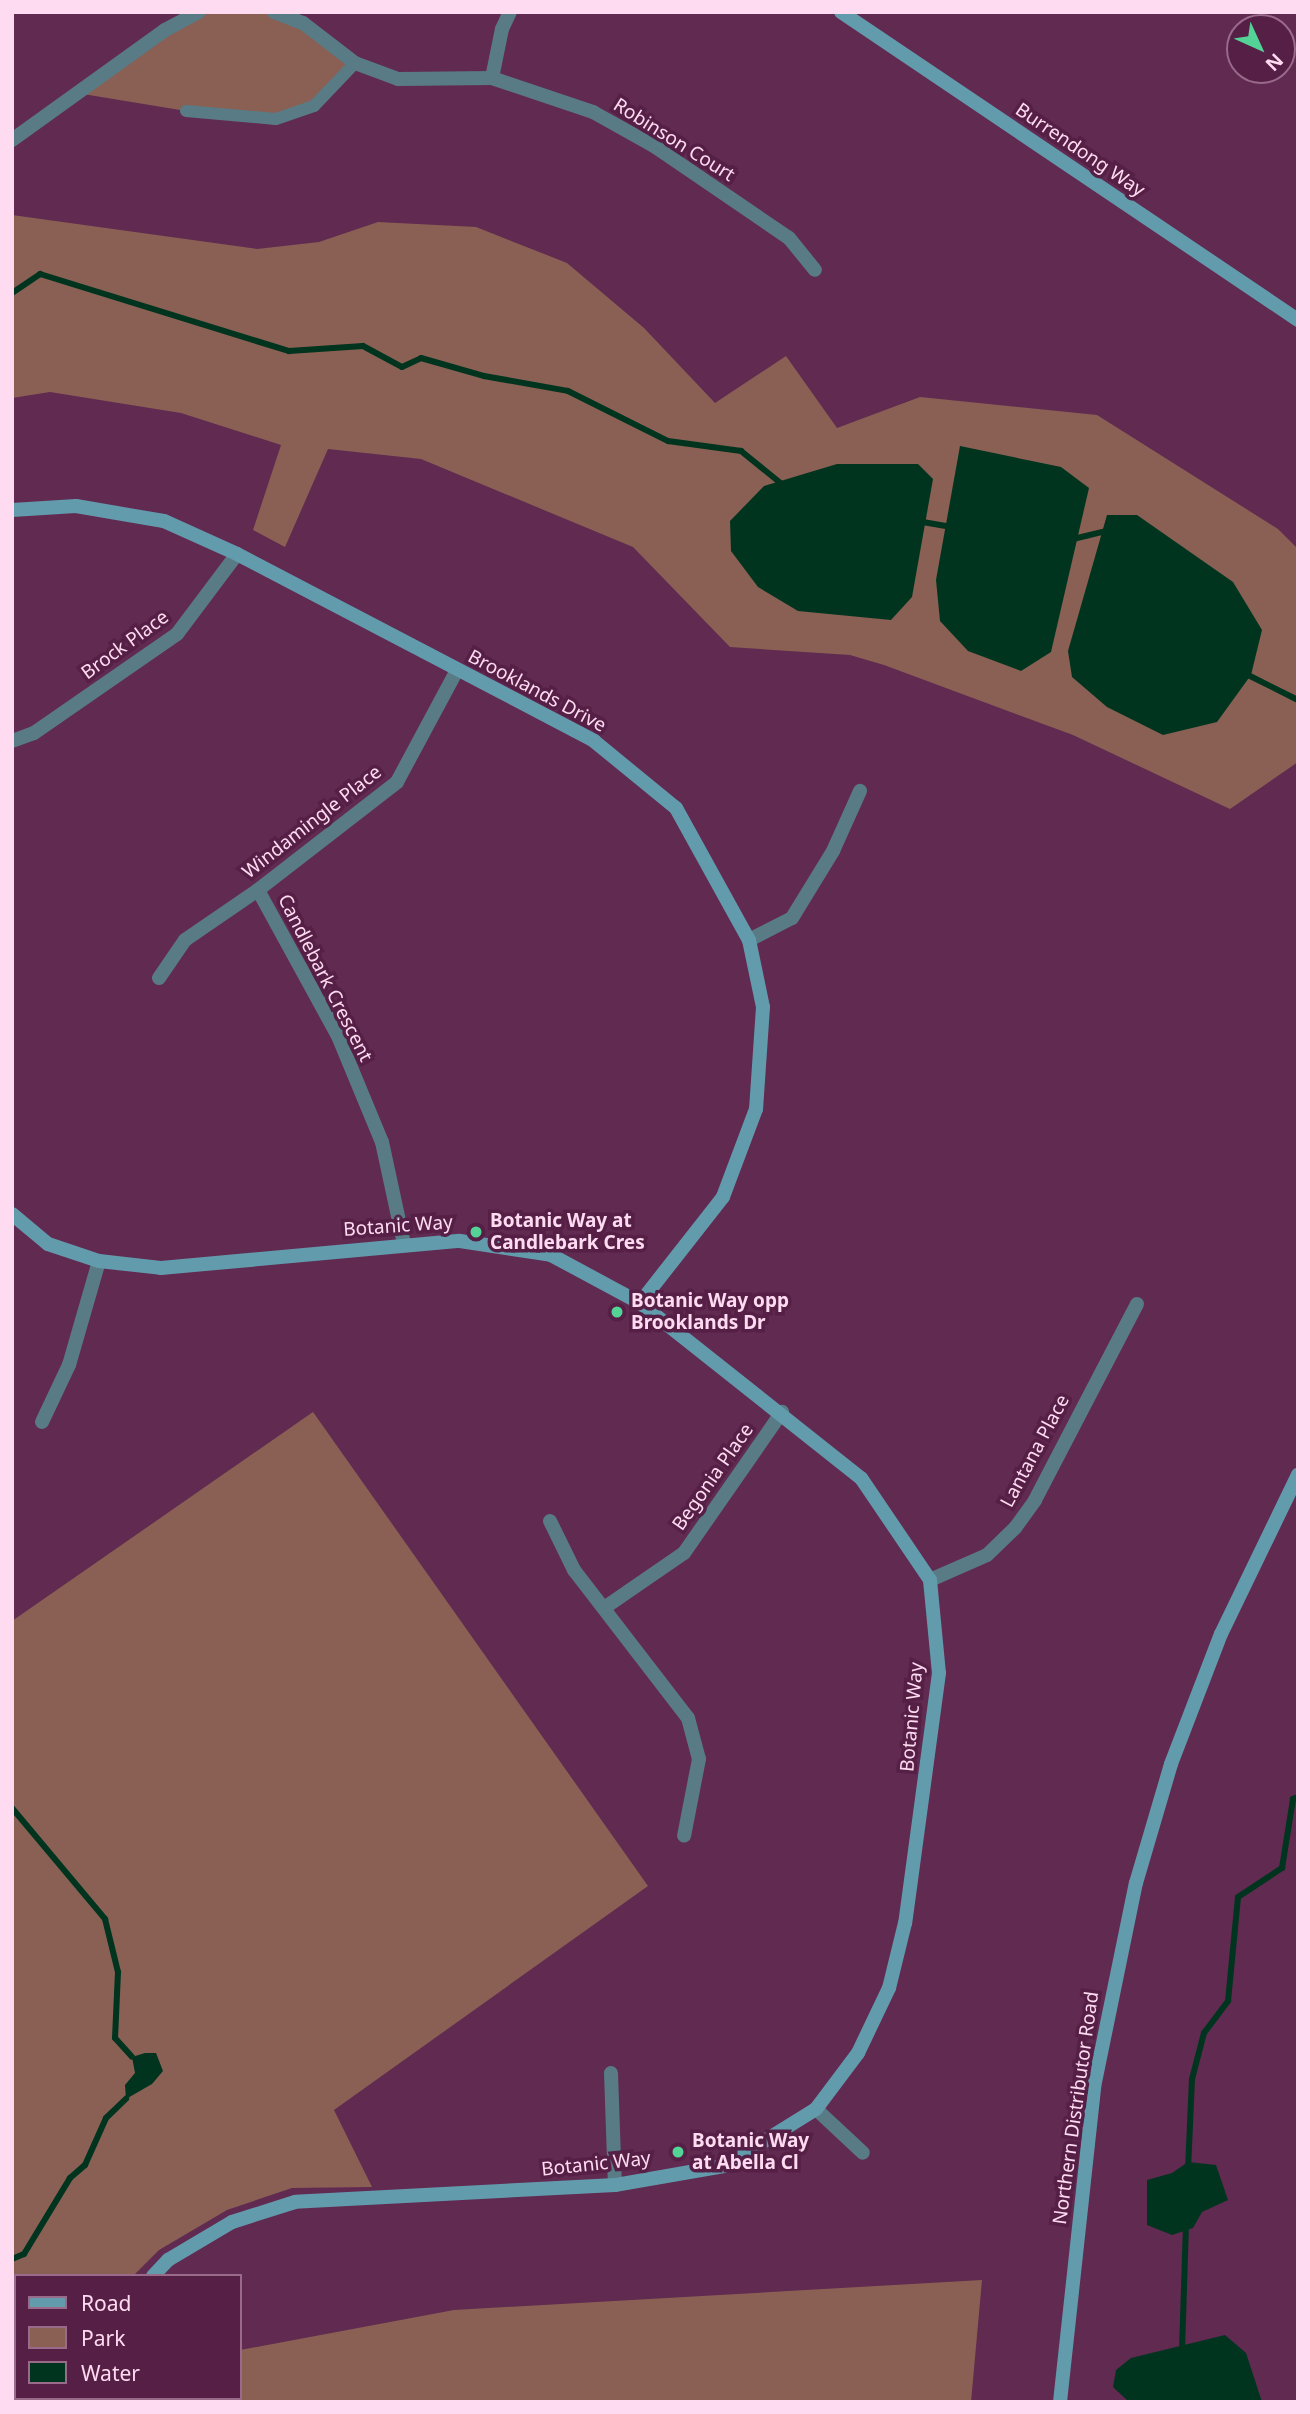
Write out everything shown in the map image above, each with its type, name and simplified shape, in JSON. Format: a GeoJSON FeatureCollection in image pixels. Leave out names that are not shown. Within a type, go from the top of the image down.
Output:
{"type":"FeatureCollection","features":[{"type":"Feature","properties":{"kind":"street"},"geometry":{"type":"LineString","coordinates":[[12,140],[164,30],[200,12]]}},
{"type":"Feature","properties":{"kind":"street","name":"Robinson Court"},"geometry":{"type":"LineString","coordinates":[[274,12],[303,23],[355,63],[398,79],[492,78],[593,112],[654,146],[789,238],[815,270]]}},
{"type":"Feature","properties":{"kind":"street"},"geometry":{"type":"LineString","coordinates":[[492,78],[502,29],[510,12]]}},
{"type":"Feature","properties":{"kind":"street","name":"Burrendong Way"},"geometry":{"type":"LineString","coordinates":[[841,12],[1298,320]]}},
{"type":"Feature","properties":{"kind":"street","name":"Brooklands Drive"},"geometry":{"type":"LineString","coordinates":[[12,510],[76,506],[164,521],[237,554],[594,741],[676,808],[749,940],[763,1007],[756,1109],[723,1197],[640,1303]]}},
{"type":"Feature","properties":{"kind":"street","name":"Brock Place"},"geometry":{"type":"LineString","coordinates":[[12,741],[34,733],[177,634],[237,554]]}},
{"type":"Feature","properties":{"kind":"street","name":"Windamingle Place"},"geometry":{"type":"LineString","coordinates":[[159,978],[185,940],[258,890],[397,782],[457,670]]}},
{"type":"Feature","properties":{"kind":"street"},"geometry":{"type":"LineString","coordinates":[[749,940],[792,918],[833,851],[860,791]]}},
{"type":"Feature","properties":{"kind":"street","name":"Candlebark Crescent"},"geometry":{"type":"LineString","coordinates":[[258,890],[343,1048],[382,1142],[404,1244]]}},
{"type":"Feature","properties":{"kind":"street","name":"Botanic Way"},"geometry":{"type":"LineString","coordinates":[[12,1214],[48,1244],[99,1261],[161,1268],[460,1241],[551,1255],[640,1303],[782,1412],[861,1478],[930,1580],[939,1673],[905,1923],[884,1999],[858,2053],[816,2109],[724,2166],[615,2185],[295,2202],[232,2222],[168,2260],[155,2274]]}},
{"type":"Feature","properties":{"kind":"street"},"geometry":{"type":"LineString","coordinates":[[42,1422],[69,1365],[99,1261]]}},
{"type":"Feature","properties":{"kind":"street","name":"Lantana Place"},"geometry":{"type":"LineString","coordinates":[[930,1580],[987,1555],[1015,1528],[1035,1500],[1137,1304]]}},
{"type":"Feature","properties":{"kind":"street","name":"Begonia Place"},"geometry":{"type":"LineString","coordinates":[[604,1608],[684,1553],[782,1412]]}},
{"type":"Feature","properties":{"kind":"street","name":"Northern Distributor Road"},"geometry":{"type":"LineString","coordinates":[[1060,2402],[1094,2087],[1136,1883],[1171,1764],[1221,1634],[1298,1475]]}},
{"type":"Feature","properties":{"kind":"street"},"geometry":{"type":"LineString","coordinates":[[550,1521],[573,1570],[688,1718],[699,1759],[684,1836]]}},
{"type":"Feature","properties":{"kind":"street"},"geometry":{"type":"LineString","coordinates":[[611,2073],[615,2185]]}},
{"type":"Feature","properties":{"kind":"street"},"geometry":{"type":"LineString","coordinates":[[816,2109],[863,2153]]}},
{"type":"Feature","properties":{"kind":"lane"},"geometry":{"type":"LineString","coordinates":[[186,111],[276,119],[314,106],[355,63]]}},
{"type":"Feature","properties":{"kind":"green space"},"geometry":{"type":"Polygon","coordinates":[[[199,12],[274,12],[355,63],[314,106],[276,119],[186,111],[77,93],[199,12]]]}},
{"type":"Feature","properties":{"kind":"green space"},"geometry":{"type":"Polygon","coordinates":[[[12,215],[257,249],[319,242],[378,222],[476,227],[567,263],[644,328],[715,403],[786,356],[837,428],[920,397],[1097,415],[1278,529],[1298,549],[1298,762],[1230,809],[1073,735],[884,665],[850,655],[730,647],[633,547],[421,459],[328,449],[285,547],[253,530],[281,445],[181,413],[50,392],[12,398],[12,215]]]}},
{"type":"Feature","properties":{"kind":"green space"},"geometry":{"type":"Polygon","coordinates":[[[313,1412],[648,1886],[334,2110],[372,2187],[292,2188],[227,2210],[159,2250],[135,2274],[14,2274],[14,2400],[242,2400],[242,2350],[454,2310],[982,2280],[971,2402],[12,2402],[12,1621],[313,1412]]]}},
{"type":"Feature","properties":{"kind":"water"},"geometry":{"type":"Polygon","coordinates":[[[960,446],[1061,467],[1089,488],[1051,652],[1021,671],[968,651],[940,621],[936,580],[960,446]]]}},
{"type":"Feature","properties":{"kind":"water"},"geometry":{"type":"Polygon","coordinates":[[[837,464],[918,464],[933,479],[912,597],[891,620],[798,611],[758,587],[731,551],[730,521],[764,486],[837,464]]]}},
{"type":"Feature","properties":{"kind":"water"},"geometry":{"type":"Polygon","coordinates":[[[1107,515],[1137,515],[1233,582],[1262,630],[1251,675],[1217,722],[1163,735],[1107,707],[1072,677],[1068,651],[1107,515]]]}},
{"type":"Feature","properties":{"kind":"water"},"geometry":{"type":"Polygon","coordinates":[[[156,2053],[163,2071],[152,2084],[126,2099],[125,2085],[135,2073],[132,2057],[156,2053]]]}},
{"type":"Feature","properties":{"kind":"water"},"geometry":{"type":"Polygon","coordinates":[[[1188,2162],[1216,2165],[1228,2200],[1202,2212],[1193,2228],[1172,2235],[1147,2225],[1147,2180],[1172,2173],[1188,2162]]]}},
{"type":"Feature","properties":{"kind":"water"},"geometry":{"type":"Polygon","coordinates":[[[1225,2335],[1246,2353],[1262,2402],[1129,2402],[1113,2387],[1116,2370],[1131,2358],[1225,2335]]]}},
{"type":"Feature","properties":{"kind":"waterway"},"geometry":{"type":"LineString","coordinates":[[12,293],[40,274],[289,351],[363,346],[402,367],[421,358],[484,376],[568,391],[668,441],[741,451],[783,485]]}},
{"type":"Feature","properties":{"kind":"waterway"},"geometry":{"type":"LineString","coordinates":[[917,521],[951,527]]}},
{"type":"Feature","properties":{"kind":"waterway"},"geometry":{"type":"LineString","coordinates":[[1069,540],[1110,530]]}},
{"type":"Feature","properties":{"kind":"waterway"},"geometry":{"type":"LineString","coordinates":[[1246,674],[1298,700]]}},
{"type":"Feature","properties":{"kind":"waterway"},"geometry":{"type":"LineString","coordinates":[[1188,2170],[1192,2079],[1204,2033],[1228,2001],[1238,1897],[1282,1868],[1293,1799],[1298,1797]]}},
{"type":"Feature","properties":{"kind":"waterway"},"geometry":{"type":"LineString","coordinates":[[12,1808],[105,1919],[118,1972],[115,2038],[132,2057]]}},
{"type":"Feature","properties":{"kind":"waterway"},"geometry":{"type":"LineString","coordinates":[[12,2259],[24,2254],[70,2178],[85,2165],[106,2118],[126,2099]]}},
{"type":"Feature","properties":{"kind":"waterway"},"geometry":{"type":"LineString","coordinates":[[1182,2351],[1186,2223]]}},
{"type":"Feature","properties":{"kind":"place","name":"Botanic Way at Candlebark Cres"},"geometry":{"type":"Point","coordinates":[476,1232]}},
{"type":"Feature","properties":{"kind":"place","name":"Botanic Way opp Brooklands Dr"},"geometry":{"type":"Point","coordinates":[617,1312]}},
{"type":"Feature","properties":{"kind":"place","name":"Botanic Way at Abella Cl"},"geometry":{"type":"Point","coordinates":[678,2152]}}]}
